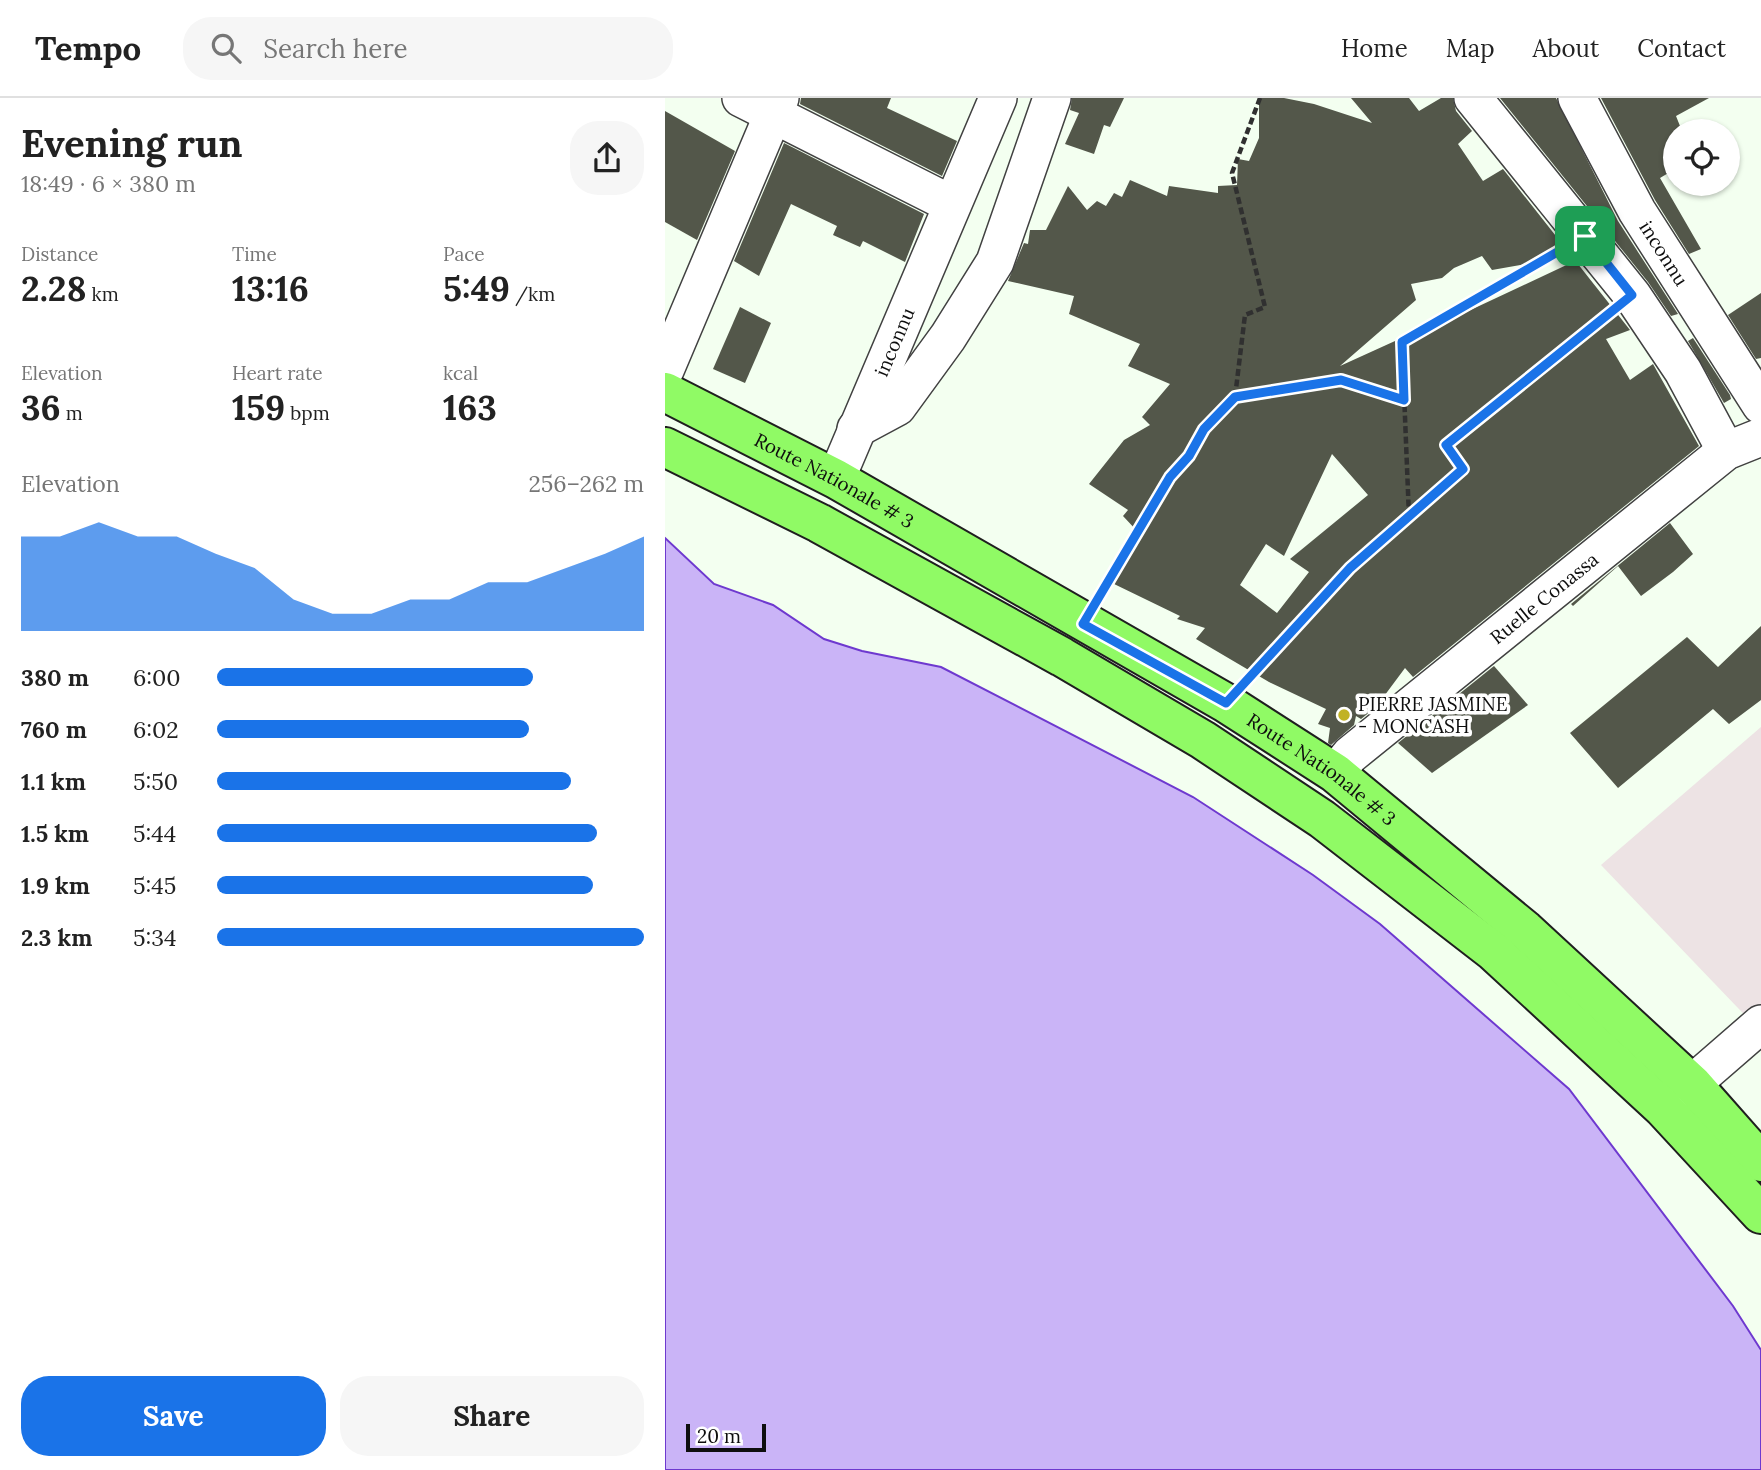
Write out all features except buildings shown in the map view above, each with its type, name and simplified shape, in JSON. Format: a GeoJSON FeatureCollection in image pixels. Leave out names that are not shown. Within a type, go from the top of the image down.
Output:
{"type":"FeatureCollection","features":[{"type":"Feature","properties":{"kind":"main road","name":"Route Nationale # 3"},"geometry":{"type":"LineString","coordinates":[[665,392],[836,478],[1083,624],[1226,703],[1335,773],[1525,930],[1693,1085],[1761,1162]]}},
{"type":"Feature","properties":{"kind":"main road","name":"Route Nationale # 3"},"geometry":{"type":"LineString","coordinates":[[665,447],[819,523],[1062,657],[1203,740],[1322,819],[1494,952],[1663,1108],[1761,1214]]}},
{"type":"Feature","properties":{"kind":"street","name":"inconnu"},"geometry":{"type":"LineString","coordinates":[[836,478],[998,98]]}},
{"type":"Feature","properties":{"kind":"street"},"geometry":{"type":"LineString","coordinates":[[856,429],[897,407],[949,337],[995,262],[1052,98]]}},
{"type":"Feature","properties":{"kind":"street"},"geometry":{"type":"LineString","coordinates":[[1473,98],[1632,295],[1683,370],[1726,451]]}},
{"type":"Feature","properties":{"kind":"street","name":"inconnu"},"geometry":{"type":"LineString","coordinates":[[1577,98],[1637,211],[1761,405]]}},
{"type":"Feature","properties":{"kind":"street"},"geometry":{"type":"LineString","coordinates":[[665,370],[765,103],[951,204]]}},
{"type":"Feature","properties":{"kind":"street","name":"Ruelle Conassa"},"geometry":{"type":"LineString","coordinates":[[1335,773],[1350,755],[1726,451],[1761,436]]}},
{"type":"Feature","properties":{"kind":"street"},"geometry":{"type":"LineString","coordinates":[[1663,1108],[1761,1024]]}},
{"type":"Feature","properties":{"kind":"path"},"geometry":{"type":"LineString","coordinates":[[1235,397],[1245,315],[1265,307],[1232,173],[1260,98]]}},
{"type":"Feature","properties":{"kind":"path"},"geometry":{"type":"LineString","coordinates":[[1409,517],[1402,342],[1585,236]]}},
{"type":"Feature","properties":{"kind":"path"},"geometry":{"type":"LineString","coordinates":[[1226,703],[1350,568],[1463,469],[1446,445],[1632,295]]}},
{"type":"Feature","properties":{"kind":"path"},"geometry":{"type":"LineString","coordinates":[[1083,624],[1170,477],[1189,456],[1204,429],[1235,397],[1341,380],[1404,400]]}},
{"type":"Feature","properties":{"kind":"shaded area"},"geometry":{"type":"Polygon","coordinates":[[[665,538],[714,584],[773,605],[824,639],[862,651],[941,667],[1193,797],[1313,875],[1380,924],[1569,1089],[1733,1306],[1761,1350],[1761,1470],[665,1470],[665,538]]]}},
{"type":"Feature","properties":{"kind":"shaded area"},"geometry":{"type":"Polygon","coordinates":[[[1761,727],[1761,1032],[1601,865],[1761,727]]]}},
{"type":"Feature","properties":{"kind":"place","name":"PIERRE JASMINE - MONCASH"},"geometry":{"type":"Point","coordinates":[1344,715]}},
{"type":"Feature","properties":{"kind":"route"},"geometry":{"type":"LineString","coordinates":[[1585,236],[1632,295],[1446,445],[1463,469],[1350,568],[1226,703],[1083,624],[1170,477],[1189,456],[1204,429],[1235,397],[1341,380],[1404,400],[1402,342],[1585,236]]}}]}
